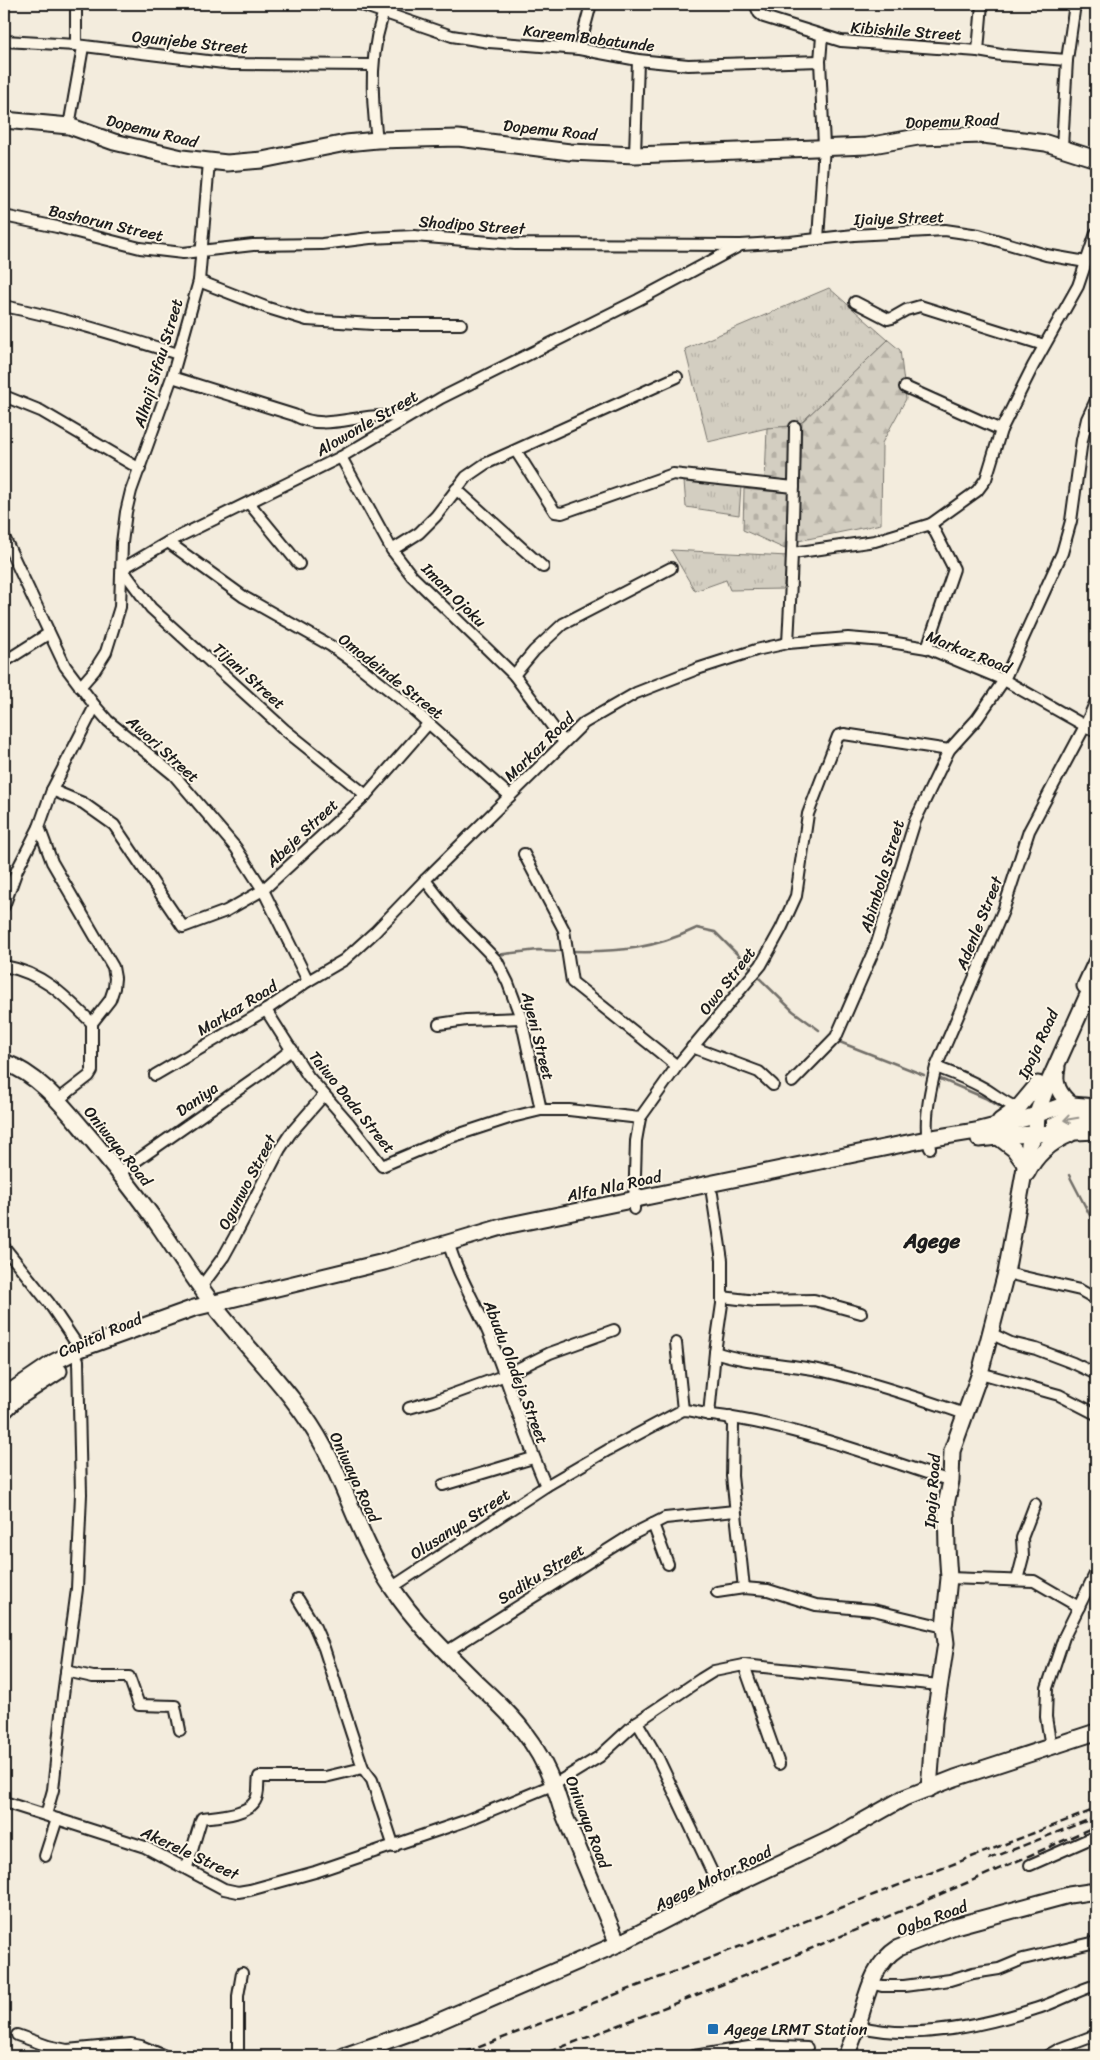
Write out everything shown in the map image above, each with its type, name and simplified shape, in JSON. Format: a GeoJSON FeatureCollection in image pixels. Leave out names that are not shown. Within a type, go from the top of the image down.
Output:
{"type":"FeatureCollection","features":[{"type":"Feature","properties":{"kind":"main road","name":"Dopemu Road"},"geometry":{"type":"LineString","coordinates":[[4,120],[70,126],[114,142],[182,158],[209,162],[242,163],[346,143],[378,140],[458,138],[570,152],[636,155],[824,146],[867,146],[918,137],[983,135],[1022,139],[1062,148],[1096,159]]}},
{"type":"Feature","properties":{"kind":"main road","name":"Ipaja Road"},"geometry":{"type":"LineString","coordinates":[[929,1789],[934,1722],[946,1643],[944,1627],[949,1578],[946,1548],[946,1505],[951,1480],[952,1451],[980,1373],[1006,1273],[1030,1137],[1027,1113],[1038,1084],[1096,962]]}},
{"type":"Feature","properties":{"kind":"main road","name":"Ipaja Road"},"geometry":{"type":"LineString","coordinates":[[1027,1113],[1060,1054],[1096,978]]}},
{"type":"Feature","properties":{"kind":"main road"},"geometry":{"type":"LineString","coordinates":[[1060,1054],[1056,1082],[1064,1099],[1072,1105]]}},
{"type":"Feature","properties":{"kind":"main road","name":"Oniwaya Road"},"geometry":{"type":"LineString","coordinates":[[6,1066],[42,1085],[58,1100],[119,1173],[216,1308],[277,1380],[325,1448],[370,1550],[391,1588],[446,1652],[523,1730],[534,1745],[555,1784],[561,1808],[618,1944]]}},
{"type":"Feature","properties":{"kind":"main road","name":"Alfa Nla Road"},"geometry":{"type":"LineString","coordinates":[[633,1205],[712,1194],[928,1144],[976,1131],[1027,1113],[1072,1105],[1096,1107]]}},
{"type":"Feature","properties":{"kind":"main road"},"geometry":{"type":"LineString","coordinates":[[1052,1133],[1054,1125],[1066,1119],[1096,1118]]}},
{"type":"Feature","properties":{"kind":"main road"},"geometry":{"type":"LineString","coordinates":[[1021,1185],[1032,1163],[1048,1145],[1078,1131]]}},
{"type":"Feature","properties":{"kind":"main road","name":"Alfa Nla Road"},"geometry":{"type":"LineString","coordinates":[[216,1308],[449,1246],[633,1205],[928,1144],[997,1136],[1030,1137],[1052,1133],[1096,1131]]}},
{"type":"Feature","properties":{"kind":"main road"},"geometry":{"type":"LineString","coordinates":[[997,1136],[1014,1149],[1025,1164]]}},
{"type":"Feature","properties":{"kind":"main road","name":"Capitol Road"},"geometry":{"type":"LineString","coordinates":[[4,1396],[54,1362],[79,1354],[158,1320],[216,1308]]}},
{"type":"Feature","properties":{"kind":"main road","name":"Capitol Road"},"geometry":{"type":"LineString","coordinates":[[4,1411],[79,1354]]}},
{"type":"Feature","properties":{"kind":"main road","name":"Agege Motor Road"},"geometry":{"type":"LineString","coordinates":[[344,2056],[426,2027],[618,1944],[721,1891],[832,1838],[904,1798],[955,1778],[1096,1732]]}},
{"type":"Feature","properties":{"kind":"main road","name":"Ogba Road"},"geometry":{"type":"LineString","coordinates":[[846,2056],[858,2026],[870,1983],[890,1953],[898,1948],[956,1926],[1069,1895],[1096,1891]]}},
{"type":"Feature","properties":{"kind":"street"},"geometry":{"type":"LineString","coordinates":[[70,126],[79,46],[76,4]]}},
{"type":"Feature","properties":{"kind":"street","name":"Kareem Babatunde"},"geometry":{"type":"LineString","coordinates":[[359,4],[385,8],[452,36],[578,49],[638,60],[688,65],[820,61]]}},
{"type":"Feature","properties":{"kind":"street"},"geometry":{"type":"LineString","coordinates":[[578,49],[590,4]]}},
{"type":"Feature","properties":{"kind":"street","name":"Kibishile Street"},"geometry":{"type":"LineString","coordinates":[[755,4],[759,13],[764,17],[840,41],[978,51],[1066,60]]}},
{"type":"Feature","properties":{"kind":"street"},"geometry":{"type":"LineString","coordinates":[[978,51],[982,4]]}},
{"type":"Feature","properties":{"kind":"street"},"geometry":{"type":"LineString","coordinates":[[1062,148],[1066,60],[1075,4]]}},
{"type":"Feature","properties":{"kind":"street"},"geometry":{"type":"LineString","coordinates":[[378,140],[373,93],[373,65],[385,8]]}},
{"type":"Feature","properties":{"kind":"street"},"geometry":{"type":"LineString","coordinates":[[818,238],[824,146],[820,61],[822,36]]}},
{"type":"Feature","properties":{"kind":"street","name":"Ogunjebe Street"},"geometry":{"type":"LineString","coordinates":[[4,41],[133,51],[232,64],[373,65]]}},
{"type":"Feature","properties":{"kind":"street"},"geometry":{"type":"LineString","coordinates":[[636,155],[638,60]]}},
{"type":"Feature","properties":{"kind":"street","name":"Alhaji Sifau Street"},"geometry":{"type":"LineString","coordinates":[[122,569],[126,512],[131,491],[172,377],[199,281],[209,162]]}},
{"type":"Feature","properties":{"kind":"street","name":"Bashorun Street"},"geometry":{"type":"LineString","coordinates":[[4,216],[57,226],[140,248],[183,253],[203,251]]}},
{"type":"Feature","properties":{"kind":"street","name":"Ijaiye Street"},"geometry":{"type":"LineString","coordinates":[[741,245],[854,234],[945,230],[979,235],[1046,255],[1086,262]]}},
{"type":"Feature","properties":{"kind":"street"},"geometry":{"type":"LineString","coordinates":[[793,553],[875,541],[932,524],[977,491],[986,479],[1001,430],[1044,345],[1054,332],[1078,286],[1096,232]]}},
{"type":"Feature","properties":{"kind":"street","name":"Shodipo Street"},"geometry":{"type":"LineString","coordinates":[[203,251],[253,245],[322,244],[370,238],[414,236],[514,244],[741,245]]}},
{"type":"Feature","properties":{"kind":"street","name":"Alowonle Street"},"geometry":{"type":"LineString","coordinates":[[122,569],[168,542],[341,457],[405,418],[517,359],[638,300],[741,245]]}},
{"type":"Feature","properties":{"kind":"street"},"geometry":{"type":"LineString","coordinates":[[199,281],[268,308],[307,320],[372,324],[461,324]]}},
{"type":"Feature","properties":{"kind":"street"},"geometry":{"type":"LineString","coordinates":[[855,302],[888,319],[906,310],[920,306],[1044,345]]}},
{"type":"Feature","properties":{"kind":"street"},"geometry":{"type":"LineString","coordinates":[[4,306],[98,328],[178,354]]}},
{"type":"Feature","properties":{"kind":"street"},"geometry":{"type":"LineString","coordinates":[[172,377],[294,415],[304,421],[334,423],[382,416],[405,418]]}},
{"type":"Feature","properties":{"kind":"street"},"geometry":{"type":"LineString","coordinates":[[392,550],[419,533],[436,516],[466,477],[485,464],[678,377]]}},
{"type":"Feature","properties":{"kind":"street"},"geometry":{"type":"LineString","coordinates":[[905,387],[1001,430]]}},
{"type":"Feature","properties":{"kind":"street"},"geometry":{"type":"LineString","coordinates":[[4,396],[41,411],[140,468]]}},
{"type":"Feature","properties":{"kind":"street","name":"Abimbola Street"},"geometry":{"type":"LineString","coordinates":[[792,1082],[836,1037],[877,943],[915,820],[949,750],[977,719],[1004,680],[1062,553],[1072,520],[1082,440],[1087,419],[1096,400]]}},
{"type":"Feature","properties":{"kind":"street"},"geometry":{"type":"LineString","coordinates":[[788,643],[793,553],[795,427]]}},
{"type":"Feature","properties":{"kind":"street"},"geometry":{"type":"LineString","coordinates":[[516,451],[555,512],[558,513],[673,474],[794,488]]}},
{"type":"Feature","properties":{"kind":"street","name":"Imam Ojoku"},"geometry":{"type":"LineString","coordinates":[[341,457],[392,550],[412,576],[514,674],[564,742]]}},
{"type":"Feature","properties":{"kind":"street"},"geometry":{"type":"LineString","coordinates":[[456,489],[543,567]]}},
{"type":"Feature","properties":{"kind":"street"},"geometry":{"type":"LineString","coordinates":[[248,503],[299,564]]}},
{"type":"Feature","properties":{"kind":"street"},"geometry":{"type":"LineString","coordinates":[[927,648],[954,569],[932,524]]}},
{"type":"Feature","properties":{"kind":"street","name":"Awori Street"},"geometry":{"type":"LineString","coordinates":[[4,537],[64,666],[108,720],[174,775],[236,848],[262,890],[308,981]]}},
{"type":"Feature","properties":{"kind":"street","name":"Omodeinde Street"},"geometry":{"type":"LineString","coordinates":[[168,542],[244,597],[337,650],[382,684],[510,796]]}},
{"type":"Feature","properties":{"kind":"street"},"geometry":{"type":"LineString","coordinates":[[514,674],[534,651],[563,624],[671,568]]}},
{"type":"Feature","properties":{"kind":"street"},"geometry":{"type":"LineString","coordinates":[[80,687],[106,652],[114,630],[120,607],[122,569]]}},
{"type":"Feature","properties":{"kind":"street","name":"Tijani Street"},"geometry":{"type":"LineString","coordinates":[[122,569],[151,608],[285,730],[366,795]]}},
{"type":"Feature","properties":{"kind":"street"},"geometry":{"type":"LineString","coordinates":[[4,662],[48,634]]}},
{"type":"Feature","properties":{"kind":"street","name":"Markaz Road"},"geometry":{"type":"LineString","coordinates":[[155,1075],[266,1010],[308,981],[344,960],[360,947],[424,880],[584,723],[636,693],[697,669],[756,650],[788,643],[848,638],[927,648],[1004,680],[1096,732]]}},
{"type":"Feature","properties":{"kind":"street","name":"Adenle Street"},"geometry":{"type":"LineString","coordinates":[[928,1144],[930,1090],[936,1067],[1003,911],[1029,831],[1086,726],[1096,701]]}},
{"type":"Feature","properties":{"kind":"street"},"geometry":{"type":"LineString","coordinates":[[4,906],[17,870],[39,827],[52,790],[95,706]]}},
{"type":"Feature","properties":{"kind":"street","name":"Abeje Street"},"geometry":{"type":"LineString","coordinates":[[52,790],[83,803],[114,825],[183,927],[226,911],[262,890],[366,795],[428,724]]}},
{"type":"Feature","properties":{"kind":"street","name":"Owo Street"},"geometry":{"type":"LineString","coordinates":[[633,1205],[636,1141],[640,1118],[692,1047],[761,965],[796,896],[808,814],[838,736],[844,734],[949,750]]}},
{"type":"Feature","properties":{"kind":"street"},"geometry":{"type":"LineString","coordinates":[[39,827],[52,862],[113,967],[115,978],[110,1000],[92,1023],[92,1071],[89,1076],[58,1100]]}},
{"type":"Feature","properties":{"kind":"street"},"geometry":{"type":"LineString","coordinates":[[524,854],[564,930],[572,982],[677,1066]]}},
{"type":"Feature","properties":{"kind":"street","name":"Ayeni Street"},"geometry":{"type":"LineString","coordinates":[[424,880],[456,918],[497,961],[513,995],[521,1018],[541,1110]]}},
{"type":"Feature","properties":{"kind":"street"},"geometry":{"type":"LineString","coordinates":[[4,966],[21,969],[36,975],[69,1000],[92,1023]]}},
{"type":"Feature","properties":{"kind":"street","name":"Taiwo Dada Street"},"geometry":{"type":"LineString","coordinates":[[266,1010],[308,1076],[384,1167],[448,1138],[512,1117],[541,1110],[569,1110],[640,1118]]}},
{"type":"Feature","properties":{"kind":"street"},"geometry":{"type":"LineString","coordinates":[[439,1024],[466,1020],[521,1018]]}},
{"type":"Feature","properties":{"kind":"street"},"geometry":{"type":"LineString","coordinates":[[692,1047],[759,1072],[773,1086]]}},
{"type":"Feature","properties":{"kind":"street","name":"Daniya"},"geometry":{"type":"LineString","coordinates":[[119,1173],[292,1050]]}},
{"type":"Feature","properties":{"kind":"street"},"geometry":{"type":"LineString","coordinates":[[936,1067],[988,1090],[1004,1102],[1027,1113]]}},
{"type":"Feature","properties":{"kind":"street","name":"Ogunwo Street"},"geometry":{"type":"LineString","coordinates":[[201,1287],[232,1243],[280,1149],[290,1134],[324,1095]]}},
{"type":"Feature","properties":{"kind":"street"},"geometry":{"type":"LineString","coordinates":[[709,1415],[722,1297],[722,1260],[712,1194]]}},
{"type":"Feature","properties":{"kind":"street","name":"Abudu Oladejo Street"},"geometry":{"type":"LineString","coordinates":[[449,1246],[489,1334],[533,1458],[546,1486]]}},
{"type":"Feature","properties":{"kind":"street"},"geometry":{"type":"LineString","coordinates":[[4,1247],[8,1259],[49,1302],[79,1354],[80,1554],[74,1624],[66,1671],[53,1790],[46,1815]]}},
{"type":"Feature","properties":{"kind":"street"},"geometry":{"type":"LineString","coordinates":[[1006,1273],[1080,1290],[1096,1299]]}},
{"type":"Feature","properties":{"kind":"street"},"geometry":{"type":"LineString","coordinates":[[722,1297],[756,1301],[814,1300],[862,1313]]}},
{"type":"Feature","properties":{"kind":"street"},"geometry":{"type":"LineString","coordinates":[[408,1408],[434,1401],[503,1376],[550,1353],[614,1330]]}},
{"type":"Feature","properties":{"kind":"street"},"geometry":{"type":"LineString","coordinates":[[990,1333],[1073,1363],[1096,1374]]}},
{"type":"Feature","properties":{"kind":"street"},"geometry":{"type":"LineString","coordinates":[[676,1344],[683,1410],[730,1417],[794,1432],[951,1480]]}},
{"type":"Feature","properties":{"kind":"street"},"geometry":{"type":"LineString","coordinates":[[715,1352],[740,1358],[822,1370],[965,1414]]}},
{"type":"Feature","properties":{"kind":"street"},"geometry":{"type":"LineString","coordinates":[[980,1373],[1059,1396],[1096,1414]]}},
{"type":"Feature","properties":{"kind":"street","name":"Olusanya Street"},"geometry":{"type":"LineString","coordinates":[[391,1588],[546,1486],[683,1410]]}},
{"type":"Feature","properties":{"kind":"street"},"geometry":{"type":"LineString","coordinates":[[730,1417],[733,1424],[732,1476],[744,1588]]}},
{"type":"Feature","properties":{"kind":"street"},"geometry":{"type":"LineString","coordinates":[[443,1485],[533,1458]]}},
{"type":"Feature","properties":{"kind":"street"},"geometry":{"type":"LineString","coordinates":[[1017,1580],[1023,1557],[1022,1538],[1034,1504]]}},
{"type":"Feature","properties":{"kind":"street","name":"Sadiku Street"},"geometry":{"type":"LineString","coordinates":[[446,1652],[633,1534],[665,1518],[735,1511]]}},
{"type":"Feature","properties":{"kind":"street"},"geometry":{"type":"LineString","coordinates":[[653,1524],[668,1564]]}},
{"type":"Feature","properties":{"kind":"street"},"geometry":{"type":"LineString","coordinates":[[1051,1747],[1046,1717],[1047,1688],[1064,1636],[1096,1572]]}},
{"type":"Feature","properties":{"kind":"street"},"geometry":{"type":"LineString","coordinates":[[949,1578],[1034,1581],[1080,1606]]}},
{"type":"Feature","properties":{"kind":"street"},"geometry":{"type":"LineString","coordinates":[[717,1592],[744,1588],[768,1590],[816,1604],[874,1610],[944,1627]]}},
{"type":"Feature","properties":{"kind":"street"},"geometry":{"type":"LineString","coordinates":[[298,1599],[324,1648],[363,1768],[372,1780],[394,1846]]}},
{"type":"Feature","properties":{"kind":"street"},"geometry":{"type":"LineString","coordinates":[[744,1665],[779,1764]]}},
{"type":"Feature","properties":{"kind":"street","name":"Akerele Street"},"geometry":{"type":"LineString","coordinates":[[4,1802],[145,1847],[187,1867],[224,1889],[238,1892],[315,1872],[394,1846],[465,1821],[555,1784],[599,1757],[637,1722],[714,1671],[744,1665],[939,1685]]}},
{"type":"Feature","properties":{"kind":"street"},"geometry":{"type":"LineString","coordinates":[[66,1671],[93,1677],[128,1677],[139,1705],[175,1706],[180,1730]]}},
{"type":"Feature","properties":{"kind":"street"},"geometry":{"type":"LineString","coordinates":[[637,1722],[658,1758],[721,1891]]}},
{"type":"Feature","properties":{"kind":"street"},"geometry":{"type":"LineString","coordinates":[[187,1867],[202,1818],[232,1814],[250,1806],[255,1802],[259,1792],[259,1777],[325,1777],[363,1768]]}},
{"type":"Feature","properties":{"kind":"street"},"geometry":{"type":"LineString","coordinates":[[45,1856],[57,1819]]}},
{"type":"Feature","properties":{"kind":"street"},"geometry":{"type":"LineString","coordinates":[[1030,1865],[1096,1836]]}},
{"type":"Feature","properties":{"kind":"street"},"geometry":{"type":"LineString","coordinates":[[870,1983],[882,1986],[904,1986],[950,1980],[973,1973],[999,1969],[1023,1959],[1096,1942]]}},
{"type":"Feature","properties":{"kind":"street"},"geometry":{"type":"LineString","coordinates":[[238,2056],[238,1996],[242,1973]]}},
{"type":"Feature","properties":{"kind":"street"},"geometry":{"type":"LineString","coordinates":[[858,2026],[870,2029],[925,2032],[987,2022],[1037,2009],[1096,1985]]}},
{"type":"Feature","properties":{"kind":"street"},"geometry":{"type":"LineString","coordinates":[[17,2035],[48,2046],[67,2050],[131,2044],[165,2056]]}},
{"type":"Feature","properties":{"kind":"street"},"geometry":{"type":"LineString","coordinates":[[1047,2056],[1059,2049],[1096,2035]]}},
{"type":"Feature","properties":{"kind":"street"},"geometry":{"type":"LineString","coordinates":[[694,2056],[754,2046],[807,2048]]}},
{"type":"Feature","properties":{"kind":"green space"},"geometry":{"type":"Polygon","coordinates":[[[829,288],[888,340],[802,422],[791,426],[767,428],[708,442],[685,349],[829,288]]]}},
{"type":"Feature","properties":{"kind":"green space"},"geometry":{"type":"Polygon","coordinates":[[[888,340],[900,350],[906,399],[882,443],[881,524],[798,541],[802,422],[888,340]]]}},
{"type":"Feature","properties":{"kind":"green space"},"geometry":{"type":"Polygon","coordinates":[[[791,426],[789,483],[765,480],[767,428],[791,426]]]}},
{"type":"Feature","properties":{"kind":"green space"},"geometry":{"type":"Polygon","coordinates":[[[684,481],[741,486],[739,515],[686,507],[684,481]]]}},
{"type":"Feature","properties":{"kind":"green space"},"geometry":{"type":"Polygon","coordinates":[[[744,489],[788,493],[785,549],[743,530],[744,489]]]}},
{"type":"Feature","properties":{"kind":"green space"},"geometry":{"type":"Polygon","coordinates":[[[671,550],[788,556],[783,589],[730,590],[726,580],[695,591],[671,550]]]}},
{"type":"Feature","properties":{"kind":"waterway"},"geometry":{"type":"LineString","coordinates":[[571,951],[605,951],[636,948],[666,941],[697,928],[715,932],[753,970]]}},
{"type":"Feature","properties":{"kind":"waterway"},"geometry":{"type":"LineString","coordinates":[[496,955],[538,950],[563,951]]}},
{"type":"Feature","properties":{"kind":"waterway"},"geometry":{"type":"LineString","coordinates":[[756,975],[793,1011],[819,1030]]}},
{"type":"Feature","properties":{"kind":"waterway"},"geometry":{"type":"LineString","coordinates":[[837,1041],[924,1075]]}},
{"type":"Feature","properties":{"kind":"waterway"},"geometry":{"type":"LineString","coordinates":[[938,1078],[985,1098],[1002,1108]]}},
{"type":"Feature","properties":{"kind":"waterway"},"geometry":{"type":"LineString","coordinates":[[1069,1175],[1096,1227]]}},
{"type":"Feature","properties":{"kind":"railway"},"geometry":{"type":"LineString","coordinates":[[456,2056],[1096,1809]]}},
{"type":"Feature","properties":{"kind":"railway"},"geometry":{"type":"LineString","coordinates":[[989,1859],[1096,1817]]}},
{"type":"Feature","properties":{"kind":"railway"},"geometry":{"type":"LineString","coordinates":[[538,2056],[679,2002],[819,1945],[958,1887],[1096,1826]]}},
{"type":"Feature","properties":{"kind":"place","name":"Agege LRMT Station"},"geometry":{"type":"Point","coordinates":[713,2029]}},
{"type":"Feature","properties":{"kind":"district","name":"Agege"},"geometry":{"type":"Point","coordinates":[932,1241]}}]}
